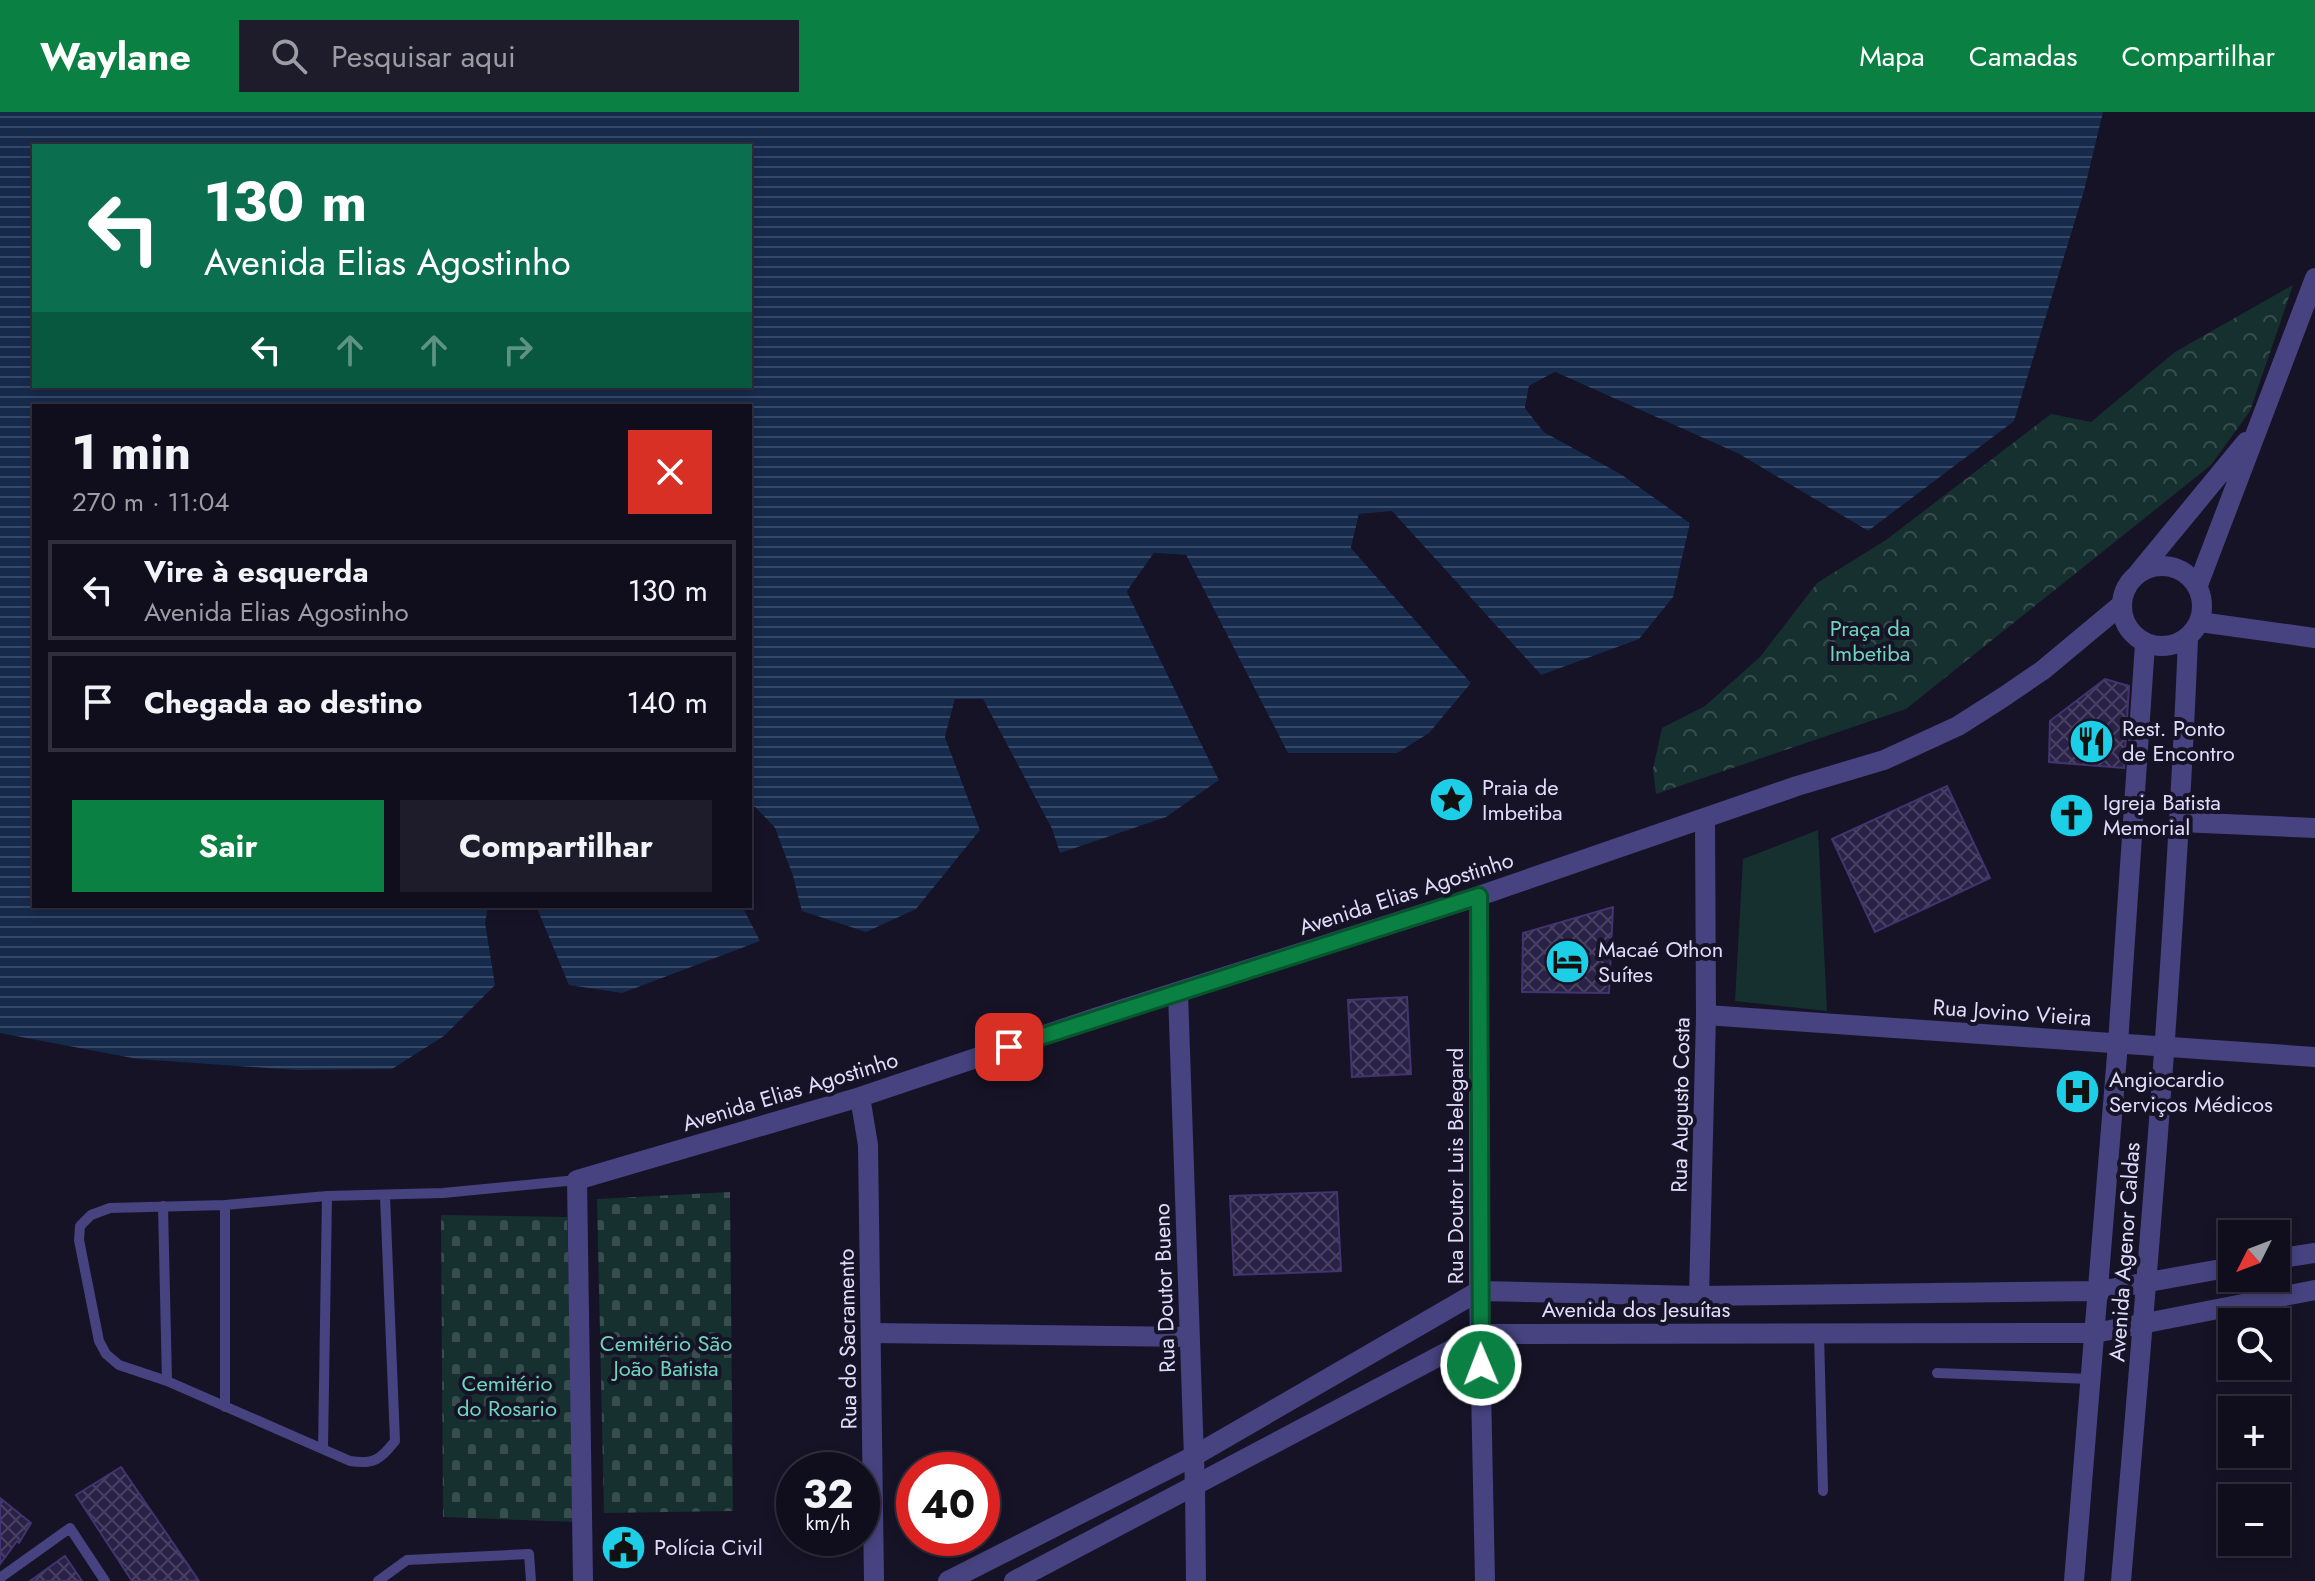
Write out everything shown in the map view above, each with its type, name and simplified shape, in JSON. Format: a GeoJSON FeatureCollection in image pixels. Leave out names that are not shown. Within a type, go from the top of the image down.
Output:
{"type":"FeatureCollection","features":[{"type":"Feature","properties":{"kind":"street"},"geometry":{"type":"LineString","coordinates":[[2198,585],[2315,278]]}},
{"type":"Feature","properties":{"kind":"street"},"geometry":{"type":"LineString","coordinates":[[2257,429],[2126,586],[2121,605],[2127,628],[2145,644],[2167,647],[2194,631],[2315,638]]}},
{"type":"Feature","properties":{"kind":"street"},"geometry":{"type":"LineString","coordinates":[[2139,572],[2160,565],[2182,569],[2198,585],[2204,603],[2194,631]]}},
{"type":"Feature","properties":{"kind":"street","name":"Avenida Elias Agostinho"},"geometry":{"type":"LineString","coordinates":[[577,1180],[860,1097],[1479,896],[1797,786],[1884,760],[1958,726],[2043,670],[2121,605]]}},
{"type":"Feature","properties":{"kind":"street","name":"Avenida Agenor Caldas"},"geometry":{"type":"LineString","coordinates":[[2121,1581],[2194,631]]}},
{"type":"Feature","properties":{"kind":"street","name":"Avenida Agenor Caldas"},"geometry":{"type":"LineString","coordinates":[[2074,1581],[2118,1043],[2145,644]]}},
{"type":"Feature","properties":{"kind":"street","name":"Rua Augusto Costa"},"geometry":{"type":"LineString","coordinates":[[1699,1296],[1706,1015],[1705,819]]}},
{"type":"Feature","properties":{"kind":"street"},"geometry":{"type":"LineString","coordinates":[[2180,822],[2315,828]]}},
{"type":"Feature","properties":{"kind":"street","name":"Rua Doutor Luis Belegard"},"geometry":{"type":"LineString","coordinates":[[1479,896],[1479,1291],[1485,1581]]}},
{"type":"Feature","properties":{"kind":"street","name":"Rua Doutor Bueno"},"geometry":{"type":"LineString","coordinates":[[1178,993],[1196,1581]]}},
{"type":"Feature","properties":{"kind":"street","name":"Rua Jovino Vieira"},"geometry":{"type":"LineString","coordinates":[[1706,1015],[2315,1057]]}},
{"type":"Feature","properties":{"kind":"street","name":"Rua do Sacramento"},"geometry":{"type":"LineString","coordinates":[[860,1097],[868,1145],[874,1581]]}},
{"type":"Feature","properties":{"kind":"street"},"geometry":{"type":"LineString","coordinates":[[577,1180],[583,1581]]}},
{"type":"Feature","properties":{"kind":"street"},"geometry":{"type":"LineString","coordinates":[[2290,1257],[2315,1253]]}},
{"type":"Feature","properties":{"kind":"street","name":"Avenida dos Jesuítas"},"geometry":{"type":"LineString","coordinates":[[1479,1291],[1699,1296],[2099,1291],[2218,1269]]}},
{"type":"Feature","properties":{"kind":"street","name":"Avenida dos Jesuítas"},"geometry":{"type":"LineString","coordinates":[[1014,1581],[1481,1334],[2095,1333],[2315,1290]]}},
{"type":"Feature","properties":{"kind":"street"},"geometry":{"type":"LineString","coordinates":[[948,1581],[1194,1456],[1479,1291]]}},
{"type":"Feature","properties":{"kind":"street"},"geometry":{"type":"LineString","coordinates":[[871,1333],[1190,1337]]}},
{"type":"Feature","properties":{"kind":"lane"},"geometry":{"type":"LineString","coordinates":[[385,1196],[395,1441],[385,1454],[367,1464],[350,1461],[167,1381],[119,1365],[106,1354],[99,1341],[79,1240],[80,1226],[91,1215],[110,1208],[225,1205],[327,1196],[385,1196],[577,1180]]}},
{"type":"Feature","properties":{"kind":"lane"},"geometry":{"type":"LineString","coordinates":[[323,1449],[327,1196]]}},
{"type":"Feature","properties":{"kind":"lane"},"geometry":{"type":"LineString","coordinates":[[225,1205],[225,1407]]}},
{"type":"Feature","properties":{"kind":"lane"},"geometry":{"type":"LineString","coordinates":[[163,1206],[167,1381]]}},
{"type":"Feature","properties":{"kind":"lane"},"geometry":{"type":"LineString","coordinates":[[1819,1333],[1823,1491]]}},
{"type":"Feature","properties":{"kind":"lane"},"geometry":{"type":"LineString","coordinates":[[1937,1373],[2091,1379]]}},
{"type":"Feature","properties":{"kind":"lane"},"geometry":{"type":"LineString","coordinates":[[0,1578],[70,1528],[105,1581]]}},
{"type":"Feature","properties":{"kind":"lane"},"geometry":{"type":"LineString","coordinates":[[378,1581],[407,1560],[529,1554],[531,1581]]}},
{"type":"Feature","properties":{"kind":"green space","name":"Praça da Imbetiba"},"geometry":{"type":"Polygon","coordinates":[[[2293,285],[2250,411],[2211,465],[1906,709],[1656,794],[1653,769],[1662,728],[1705,706],[1760,657],[1817,583],[1886,540],[2051,414],[2091,422],[2175,352],[2293,285]]]}},
{"type":"Feature","properties":{"kind":"green space"},"geometry":{"type":"Polygon","coordinates":[[[1818,830],[1827,1011],[1735,1001],[1743,859],[1818,830]]]}},
{"type":"Feature","properties":{"kind":"green space","name":"Cemitério São João Batista"},"geometry":{"type":"Polygon","coordinates":[[[730,1192],[733,1511],[604,1513],[597,1199],[730,1192]]]}},
{"type":"Feature","properties":{"kind":"green space","name":"Cemitério do Rosario"},"geometry":{"type":"Polygon","coordinates":[[[441,1215],[567,1217],[576,1522],[443,1517],[441,1215]]]}},
{"type":"Feature","properties":{"kind":"water"},"geometry":{"type":"Polygon","coordinates":[[[0,112],[2103,112],[2084,191],[2014,421],[1868,531],[1739,454],[1555,372],[1529,386],[1525,408],[1544,432],[1621,474],[1690,523],[1673,597],[1639,639],[1541,675],[1392,512],[1359,514],[1351,548],[1471,683],[1429,733],[1397,753],[1288,753],[1186,555],[1154,553],[1127,592],[1219,780],[1166,817],[1060,853],[1052,829],[983,699],[955,699],[945,737],[980,830],[916,909],[866,932],[802,911],[775,828],[755,807],[752,808],[752,404],[32,404],[32,908],[488,908],[485,923],[495,985],[444,1036],[392,1069],[297,1070],[138,1059],[0,1033],[0,112]]]}},
{"type":"Feature","properties":{"kind":"water"},"geometry":{"type":"Polygon","coordinates":[[[537,908],[743,908],[760,941],[622,993],[569,985],[537,908]]]}},
{"type":"Feature","properties":{"kind":"pier"},"geometry":{"type":"Polygon","coordinates":[[[1555,372],[1739,454],[1868,531],[1865,533],[1737,458],[1579,386],[1555,376],[1533,388],[1529,407],[1547,429],[1623,471],[1692,519],[1693,524],[1690,523],[1621,474],[1544,432],[1525,408],[1529,386],[1555,372]]]}},
{"type":"Feature","properties":{"kind":"pier"},"geometry":{"type":"Polygon","coordinates":[[[1392,511],[1541,675],[1538,678],[1391,516],[1362,518],[1355,547],[1474,681],[1474,686],[1351,548],[1359,514],[1392,511]]]}},
{"type":"Feature","properties":{"kind":"pier"},"geometry":{"type":"Polygon","coordinates":[[[1154,553],[1186,555],[1288,757],[1284,755],[1184,559],[1156,557],[1131,592],[1192,710],[1223,782],[1219,780],[1127,591],[1154,553]]]}},
{"type":"Feature","properties":{"kind":"pier"},"geometry":{"type":"Polygon","coordinates":[[[955,699],[982,699],[1052,829],[1060,857],[1056,855],[1048,830],[980,703],[958,703],[949,737],[984,829],[982,835],[945,737],[955,699]]]}},
{"type":"Feature","properties":{"kind":"pier"},"geometry":{"type":"Polygon","coordinates":[[[755,807],[775,828],[793,876],[803,916],[798,912],[771,830],[752,812],[755,807]]]}},
{"type":"Feature","properties":{"kind":"building","name":"Rest. Ponto de Encontro"},"geometry":{"type":"Polygon","coordinates":[[[2105,679],[2129,686],[2124,768],[2049,762],[2050,721],[2105,679]]]}},
{"type":"Feature","properties":{"kind":"building"},"geometry":{"type":"Polygon","coordinates":[[[1947,786],[1990,878],[1875,932],[1832,839],[1947,786]]]}},
{"type":"Feature","properties":{"kind":"building","name":"Macaé Othon Suítes"},"geometry":{"type":"Polygon","coordinates":[[[1613,907],[1609,993],[1522,992],[1523,933],[1613,907]]]}},
{"type":"Feature","properties":{"kind":"building"},"geometry":{"type":"Polygon","coordinates":[[[1407,997],[1411,1074],[1352,1077],[1348,1000],[1407,997]]]}},
{"type":"Feature","properties":{"kind":"building"},"geometry":{"type":"Polygon","coordinates":[[[1337,1192],[1341,1271],[1234,1275],[1230,1196],[1337,1192]]]}},
{"type":"Feature","properties":{"kind":"building"},"geometry":{"type":"Polygon","coordinates":[[[121,1467],[199,1581],[132,1581],[76,1495],[121,1467]]]}},
{"type":"Feature","properties":{"kind":"building"},"geometry":{"type":"Polygon","coordinates":[[[0,1498],[31,1523],[19,1543],[17,1541],[0,1564],[0,1498]]]}},
{"type":"Feature","properties":{"kind":"building"},"geometry":{"type":"Polygon","coordinates":[[[65,1556],[82,1581],[30,1581],[65,1556]]]}},
{"type":"Feature","properties":{"kind":"place","name":"Rest. Ponto de Encontro"},"geometry":{"type":"Point","coordinates":[2091,741]}},
{"type":"Feature","properties":{"kind":"place","name":"Praia de Imbetiba"},"geometry":{"type":"Point","coordinates":[1451,800]}},
{"type":"Feature","properties":{"kind":"place","name":"Igreja Batista Memorial"},"geometry":{"type":"Point","coordinates":[2072,815]}},
{"type":"Feature","properties":{"kind":"place","name":"Macaé Othon Suítes"},"geometry":{"type":"Point","coordinates":[1567,962]}},
{"type":"Feature","properties":{"kind":"place","name":"Angiocardio Serviços Médicos"},"geometry":{"type":"Point","coordinates":[2078,1092]}},
{"type":"Feature","properties":{"kind":"place","name":"Polícia Civil"},"geometry":{"type":"Point","coordinates":[623,1547]}},
{"type":"Feature","properties":{"kind":"route"},"geometry":{"type":"LineString","coordinates":[[1009,1047],[1479,896],[1481,1365]]}}]}
